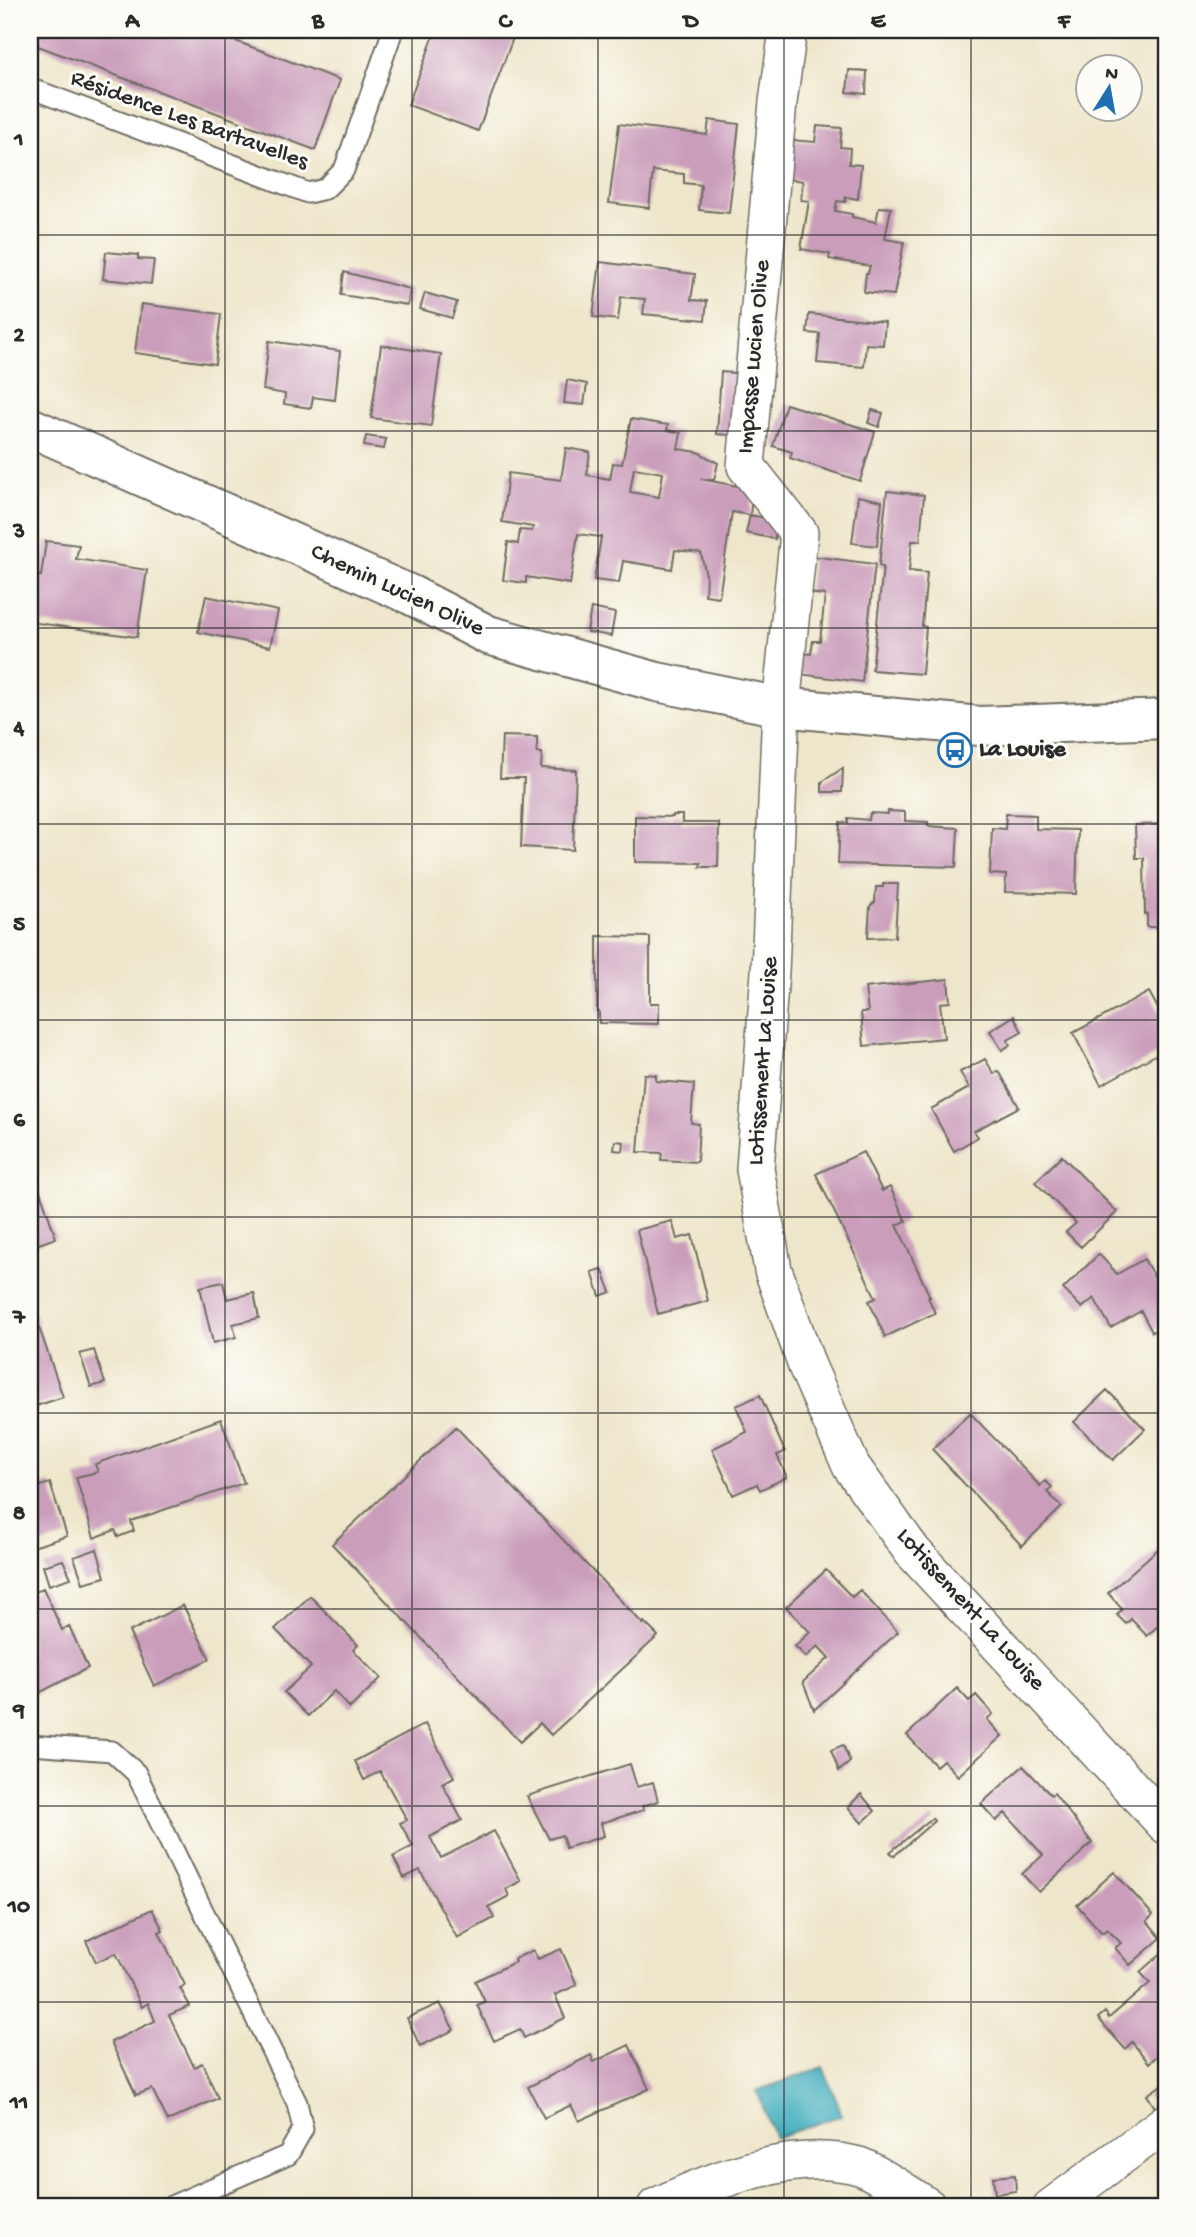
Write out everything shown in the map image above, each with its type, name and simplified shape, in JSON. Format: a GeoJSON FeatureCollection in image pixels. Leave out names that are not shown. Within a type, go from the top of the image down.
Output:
{"type":"FeatureCollection","features":[{"type":"Feature","properties":{"kind":"street","name":"Impasse Lucien Olive"},"geometry":{"type":"LineString","coordinates":[[781,707],[799,533],[746,466],[778,102],[788,30]]}},
{"type":"Feature","properties":{"kind":"street","name":"Chemin Lucien Olive"},"geometry":{"type":"LineString","coordinates":[[30,428],[411,595],[488,635],[657,682],[781,707],[980,726],[1166,719]]}},
{"type":"Feature","properties":{"kind":"street","name":"Lotissement La Louise"},"geometry":{"type":"LineString","coordinates":[[781,707],[770,972],[755,1169],[773,1270],[807,1366],[851,1466],[912,1551],[1166,1825]]}},
{"type":"Feature","properties":{"kind":"street"},"geometry":{"type":"LineString","coordinates":[[1052,2207],[1166,2123]]}},
{"type":"Feature","properties":{"kind":"street"},"geometry":{"type":"LineString","coordinates":[[656,2207],[714,2183],[770,2166],[816,2161],[860,2166],[928,2207]]}},
{"type":"Feature","properties":{"kind":"lane","name":"Résidence Les Bartavelles"},"geometry":{"type":"LineString","coordinates":[[30,88],[307,192],[325,189],[344,170],[393,30]]}},
{"type":"Feature","properties":{"kind":"lane"},"geometry":{"type":"LineString","coordinates":[[30,1745],[112,1751],[136,1773],[297,2103],[303,2129],[288,2155],[169,2207]]}},
{"type":"Feature","properties":{"kind":"water"},"geometry":{"type":"Polygon","coordinates":[[[823,2067],[842,2115],[775,2138],[757,2091],[823,2067]]]}},
{"type":"Feature","properties":{"kind":"building"},"geometry":{"type":"Polygon","coordinates":[[[30,30],[206,30],[340,80],[315,150],[30,43],[30,30]]]}},
{"type":"Feature","properties":{"kind":"building"},"geometry":{"type":"Polygon","coordinates":[[[436,30],[516,30],[478,131],[408,105],[436,30]]]}},
{"type":"Feature","properties":{"kind":"building"},"geometry":{"type":"Polygon","coordinates":[[[849,70],[867,71],[866,94],[847,92],[849,70]]]}},
{"type":"Feature","properties":{"kind":"building"},"geometry":{"type":"Polygon","coordinates":[[[709,120],[739,124],[729,213],[699,210],[701,185],[684,183],[684,174],[653,171],[649,208],[609,203],[619,124],[707,135],[709,120]]]}},
{"type":"Feature","properties":{"kind":"building"},"geometry":{"type":"Polygon","coordinates":[[[817,126],[842,128],[840,147],[850,148],[849,164],[861,165],[858,199],[846,197],[845,202],[837,201],[835,211],[876,222],[879,207],[891,208],[885,239],[904,242],[894,295],[864,292],[866,273],[870,266],[829,259],[830,254],[801,249],[809,201],[801,200],[803,181],[788,179],[791,140],[815,142],[817,126]]]}},
{"type":"Feature","properties":{"kind":"building"},"geometry":{"type":"Polygon","coordinates":[[[106,252],[138,255],[138,259],[154,260],[151,284],[103,279],[106,252]]]}},
{"type":"Feature","properties":{"kind":"building"},"geometry":{"type":"Polygon","coordinates":[[[600,262],[695,274],[691,300],[707,301],[705,320],[643,314],[645,299],[621,297],[618,320],[593,317],[600,262]]]}},
{"type":"Feature","properties":{"kind":"building"},"geometry":{"type":"Polygon","coordinates":[[[344,272],[410,289],[408,305],[341,295],[344,272]]]}},
{"type":"Feature","properties":{"kind":"building"},"geometry":{"type":"Polygon","coordinates":[[[425,293],[457,302],[452,318],[420,309],[425,293]]]}},
{"type":"Feature","properties":{"kind":"building"},"geometry":{"type":"Polygon","coordinates":[[[141,304],[221,314],[215,364],[135,353],[141,304]]]}},
{"type":"Feature","properties":{"kind":"building"},"geometry":{"type":"Polygon","coordinates":[[[809,314],[885,322],[883,345],[866,344],[864,367],[817,363],[820,334],[807,333],[809,314]]]}},
{"type":"Feature","properties":{"kind":"building"},"geometry":{"type":"Polygon","coordinates":[[[269,341],[340,351],[335,400],[313,397],[311,408],[284,404],[285,394],[263,390],[269,341]]]}},
{"type":"Feature","properties":{"kind":"building"},"geometry":{"type":"Polygon","coordinates":[[[381,345],[441,354],[431,426],[371,418],[381,345]]]}},
{"type":"Feature","properties":{"kind":"building"},"geometry":{"type":"Polygon","coordinates":[[[721,372],[745,374],[740,436],[717,434],[721,372]]]}},
{"type":"Feature","properties":{"kind":"building"},"geometry":{"type":"Polygon","coordinates":[[[567,380],[587,384],[584,405],[564,403],[567,380]]]}},
{"type":"Feature","properties":{"kind":"building"},"geometry":{"type":"Polygon","coordinates":[[[786,404],[875,432],[860,481],[790,458],[792,452],[773,446],[786,404]]]}},
{"type":"Feature","properties":{"kind":"building"},"geometry":{"type":"Polygon","coordinates":[[[872,410],[883,413],[879,427],[868,423],[872,410]]]}},
{"type":"Feature","properties":{"kind":"building"},"geometry":{"type":"Polygon","coordinates":[[[631,419],[668,425],[667,430],[681,433],[678,449],[698,452],[718,463],[714,480],[701,479],[753,489],[750,515],[732,512],[719,597],[705,595],[706,575],[701,553],[675,550],[672,569],[623,561],[619,583],[594,580],[601,537],[578,534],[570,584],[526,577],[526,583],[503,580],[508,542],[518,544],[520,530],[532,531],[533,527],[502,522],[508,473],[561,480],[566,448],[590,452],[587,475],[610,479],[613,463],[622,464],[631,419]],[[634,468],[630,492],[659,497],[663,473],[634,468]]]}},
{"type":"Feature","properties":{"kind":"building"},"geometry":{"type":"Polygon","coordinates":[[[366,436],[386,439],[384,449],[364,446],[366,436]]]}},
{"type":"Feature","properties":{"kind":"building"},"geometry":{"type":"Polygon","coordinates":[[[887,491],[924,495],[920,541],[912,541],[909,571],[927,573],[922,626],[926,627],[922,674],[872,670],[883,567],[879,566],[887,491]]]}},
{"type":"Feature","properties":{"kind":"building"},"geometry":{"type":"Polygon","coordinates":[[[858,496],[882,501],[877,546],[852,543],[858,496]]]}},
{"type":"Feature","properties":{"kind":"building"},"geometry":{"type":"Polygon","coordinates":[[[750,515],[774,520],[775,539],[746,533],[750,515]]]}},
{"type":"Feature","properties":{"kind":"building"},"geometry":{"type":"Polygon","coordinates":[[[46,541],[79,545],[76,559],[147,570],[137,637],[30,622],[30,574],[41,576],[46,541]]]}},
{"type":"Feature","properties":{"kind":"building"},"geometry":{"type":"Polygon","coordinates":[[[812,556],[875,564],[862,682],[798,674],[800,653],[811,654],[813,641],[820,641],[825,595],[808,593],[812,556]]]}},
{"type":"Feature","properties":{"kind":"building"},"geometry":{"type":"Polygon","coordinates":[[[206,596],[278,611],[270,647],[198,632],[206,596]]]}},
{"type":"Feature","properties":{"kind":"building"},"geometry":{"type":"Polygon","coordinates":[[[591,608],[615,613],[611,636],[587,632],[591,608]]]}},
{"type":"Feature","properties":{"kind":"building"},"geometry":{"type":"Polygon","coordinates":[[[502,736],[537,737],[537,752],[542,753],[541,768],[576,770],[573,850],[521,847],[524,778],[500,778],[502,736]]]}},
{"type":"Feature","properties":{"kind":"building"},"geometry":{"type":"Polygon","coordinates":[[[843,768],[842,792],[822,792],[822,782],[843,768]]]}},
{"type":"Feature","properties":{"kind":"building"},"geometry":{"type":"Polygon","coordinates":[[[888,811],[905,812],[905,821],[958,828],[956,867],[838,864],[840,822],[848,823],[848,818],[869,820],[870,813],[888,814],[888,811]]]}},
{"type":"Feature","properties":{"kind":"building"},"geometry":{"type":"Polygon","coordinates":[[[1006,814],[1036,815],[1036,829],[1078,830],[1076,894],[1005,892],[1006,875],[990,874],[992,828],[1005,829],[1006,814]]]}},
{"type":"Feature","properties":{"kind":"building"},"geometry":{"type":"Polygon","coordinates":[[[682,815],[682,823],[719,823],[718,867],[700,867],[701,863],[635,862],[635,816],[682,815]]]}},
{"type":"Feature","properties":{"kind":"building"},"geometry":{"type":"Polygon","coordinates":[[[1166,824],[1166,927],[1147,927],[1144,858],[1136,858],[1135,825],[1166,824]]]}},
{"type":"Feature","properties":{"kind":"building"},"geometry":{"type":"Polygon","coordinates":[[[883,884],[898,884],[895,937],[868,938],[870,906],[875,902],[876,887],[883,887],[883,884]]]}},
{"type":"Feature","properties":{"kind":"building"},"geometry":{"type":"Polygon","coordinates":[[[597,936],[650,937],[650,1003],[659,1003],[659,1024],[599,1023],[597,936]]]}},
{"type":"Feature","properties":{"kind":"building"},"geometry":{"type":"Polygon","coordinates":[[[948,979],[950,1002],[940,1003],[944,1038],[864,1046],[861,1012],[868,1012],[865,988],[948,979]]]}},
{"type":"Feature","properties":{"kind":"building"},"geometry":{"type":"Polygon","coordinates":[[[1149,992],[1166,1023],[1166,1049],[1101,1085],[1073,1033],[1149,992]]]}},
{"type":"Feature","properties":{"kind":"building"},"geometry":{"type":"Polygon","coordinates":[[[1014,1016],[1022,1032],[1008,1040],[1010,1045],[1002,1050],[990,1031],[1014,1016]]]}},
{"type":"Feature","properties":{"kind":"building"},"geometry":{"type":"Polygon","coordinates":[[[985,1059],[994,1074],[999,1071],[1019,1107],[974,1131],[978,1137],[954,1151],[931,1109],[969,1088],[960,1072],[985,1059]]]}},
{"type":"Feature","properties":{"kind":"building"},"geometry":{"type":"Polygon","coordinates":[[[644,1074],[656,1075],[656,1081],[694,1084],[691,1123],[699,1124],[697,1162],[661,1160],[662,1153],[638,1152],[644,1074]]]}},
{"type":"Feature","properties":{"kind":"building"},"geometry":{"type":"Polygon","coordinates":[[[615,1141],[624,1142],[623,1151],[614,1150],[615,1141]]]}},
{"type":"Feature","properties":{"kind":"building"},"geometry":{"type":"Polygon","coordinates":[[[863,1152],[882,1191],[890,1187],[906,1221],[897,1225],[935,1313],[885,1337],[869,1301],[876,1298],[816,1174],[863,1152]]]}},
{"type":"Feature","properties":{"kind":"building"},"geometry":{"type":"Polygon","coordinates":[[[1062,1156],[1117,1212],[1081,1247],[1066,1232],[1076,1223],[1035,1182],[1062,1156]]]}},
{"type":"Feature","properties":{"kind":"building"},"geometry":{"type":"Polygon","coordinates":[[[30,1162],[56,1238],[30,1247],[30,1162]]]}},
{"type":"Feature","properties":{"kind":"building"},"geometry":{"type":"Polygon","coordinates":[[[672,1221],[677,1239],[692,1235],[708,1301],[658,1314],[637,1230],[672,1221]]]}},
{"type":"Feature","properties":{"kind":"building"},"geometry":{"type":"Polygon","coordinates":[[[1099,1254],[1117,1274],[1144,1259],[1165,1296],[1166,1324],[1152,1332],[1141,1311],[1111,1328],[1094,1298],[1082,1308],[1063,1289],[1099,1254]]]}},
{"type":"Feature","properties":{"kind":"building"},"geometry":{"type":"Polygon","coordinates":[[[602,1269],[611,1292],[600,1296],[592,1272],[602,1269]]]}},
{"type":"Feature","properties":{"kind":"building"},"geometry":{"type":"Polygon","coordinates":[[[223,1282],[227,1299],[254,1293],[259,1318],[233,1324],[236,1337],[213,1343],[200,1287],[223,1282]]]}},
{"type":"Feature","properties":{"kind":"building"},"geometry":{"type":"Polygon","coordinates":[[[30,1301],[63,1397],[30,1408],[30,1301]]]}},
{"type":"Feature","properties":{"kind":"building"},"geometry":{"type":"Polygon","coordinates":[[[94,1350],[105,1383],[91,1387],[80,1354],[94,1350]]]}},
{"type":"Feature","properties":{"kind":"building"},"geometry":{"type":"Polygon","coordinates":[[[1107,1390],[1145,1429],[1113,1460],[1074,1422],[1107,1390]]]}},
{"type":"Feature","properties":{"kind":"building"},"geometry":{"type":"Polygon","coordinates":[[[760,1395],[785,1452],[777,1455],[787,1477],[760,1490],[757,1484],[733,1495],[712,1449],[747,1432],[736,1406],[760,1395]]]}},
{"type":"Feature","properties":{"kind":"building"},"geometry":{"type":"Polygon","coordinates":[[[970,1413],[1040,1486],[1045,1481],[1052,1487],[1047,1492],[1062,1507],[1022,1546],[932,1449],[970,1413]]]}},
{"type":"Feature","properties":{"kind":"building"},"geometry":{"type":"Polygon","coordinates":[[[221,1419],[244,1483],[131,1521],[134,1531],[118,1537],[115,1530],[94,1538],[76,1477],[98,1472],[95,1464],[221,1419]]]}},
{"type":"Feature","properties":{"kind":"building"},"geometry":{"type":"Polygon","coordinates":[[[456,1427],[643,1624],[644,1622],[658,1636],[551,1735],[540,1723],[520,1742],[332,1544],[456,1427]]]}},
{"type":"Feature","properties":{"kind":"building"},"geometry":{"type":"Polygon","coordinates":[[[50,1483],[67,1536],[30,1548],[30,1489],[50,1483]]]}},
{"type":"Feature","properties":{"kind":"building"},"geometry":{"type":"Polygon","coordinates":[[[1166,1542],[1166,1618],[1147,1636],[1131,1619],[1126,1624],[1117,1615],[1122,1609],[1108,1593],[1166,1542]]]}},
{"type":"Feature","properties":{"kind":"building"},"geometry":{"type":"Polygon","coordinates":[[[97,1549],[105,1577],[83,1583],[74,1557],[97,1549]]]}},
{"type":"Feature","properties":{"kind":"building"},"geometry":{"type":"Polygon","coordinates":[[[63,1560],[71,1578],[49,1585],[43,1566],[63,1560]]]}},
{"type":"Feature","properties":{"kind":"building"},"geometry":{"type":"Polygon","coordinates":[[[826,1570],[852,1597],[860,1590],[898,1632],[814,1710],[803,1682],[829,1658],[818,1646],[806,1657],[795,1646],[810,1632],[786,1607],[826,1570]]]}},
{"type":"Feature","properties":{"kind":"building"},"geometry":{"type":"Polygon","coordinates":[[[43,1588],[62,1630],[69,1626],[88,1668],[35,1695],[30,1684],[30,1595],[43,1588]]]}},
{"type":"Feature","properties":{"kind":"building"},"geometry":{"type":"Polygon","coordinates":[[[310,1596],[358,1645],[353,1650],[381,1678],[350,1708],[334,1691],[308,1716],[284,1692],[311,1667],[275,1629],[310,1596]]]}},
{"type":"Feature","properties":{"kind":"building"},"geometry":{"type":"Polygon","coordinates":[[[183,1605],[210,1659],[154,1686],[129,1632],[183,1605]]]}},
{"type":"Feature","properties":{"kind":"building"},"geometry":{"type":"Polygon","coordinates":[[[957,1688],[969,1701],[976,1695],[993,1714],[987,1719],[1002,1736],[958,1776],[943,1760],[936,1766],[907,1735],[957,1688]]]}},
{"type":"Feature","properties":{"kind":"building"},"geometry":{"type":"Polygon","coordinates":[[[425,1724],[454,1777],[442,1783],[462,1820],[430,1837],[441,1858],[494,1831],[521,1881],[506,1889],[509,1896],[488,1907],[494,1918],[457,1938],[420,1870],[404,1878],[393,1857],[413,1846],[400,1823],[407,1820],[380,1771],[364,1780],[355,1761],[425,1724]]]}},
{"type":"Feature","properties":{"kind":"building"},"geometry":{"type":"Polygon","coordinates":[[[843,1745],[850,1762],[839,1771],[831,1750],[843,1745]]]}},
{"type":"Feature","properties":{"kind":"building"},"geometry":{"type":"Polygon","coordinates":[[[630,1764],[637,1787],[653,1782],[658,1801],[642,1806],[644,1810],[601,1823],[604,1836],[566,1848],[562,1835],[549,1839],[527,1796],[630,1764]]]}},
{"type":"Feature","properties":{"kind":"building"},"geometry":{"type":"Polygon","coordinates":[[[1023,1766],[1051,1795],[1054,1793],[1092,1843],[1039,1892],[1022,1874],[1043,1855],[1005,1813],[996,1821],[981,1804],[1023,1766]]]}},
{"type":"Feature","properties":{"kind":"building"},"geometry":{"type":"Polygon","coordinates":[[[861,1794],[875,1811],[862,1823],[848,1807],[861,1794]]]}},
{"type":"Feature","properties":{"kind":"building"},"geometry":{"type":"Polygon","coordinates":[[[932,1818],[934,1821],[894,1856],[890,1852],[932,1818]]]}},
{"type":"Feature","properties":{"kind":"building"},"geometry":{"type":"Polygon","coordinates":[[[1114,1872],[1153,1915],[1147,1921],[1161,1938],[1130,1965],[1115,1948],[1121,1943],[1107,1929],[1102,1933],[1077,1905],[1114,1872]]]}},
{"type":"Feature","properties":{"kind":"building"},"geometry":{"type":"Polygon","coordinates":[[[152,1909],[163,1930],[159,1932],[185,1985],[180,1988],[190,2006],[169,2015],[194,2067],[202,2063],[218,2098],[168,2121],[152,2089],[136,2095],[111,2042],[155,2021],[148,2003],[142,2007],[116,1953],[96,1962],[86,1941],[152,1909]]]}},
{"type":"Feature","properties":{"kind":"building"},"geometry":{"type":"Polygon","coordinates":[[[561,1949],[577,1985],[555,1995],[565,2018],[524,2038],[520,2029],[494,2041],[477,2005],[485,2002],[475,1981],[533,1950],[538,1959],[561,1949]]]}},
{"type":"Feature","properties":{"kind":"building"},"geometry":{"type":"Polygon","coordinates":[[[1166,1949],[1166,2048],[1149,2063],[1132,2042],[1125,2049],[1098,2018],[1105,2012],[1109,2018],[1150,1983],[1140,1972],[1166,1949]]]}},
{"type":"Feature","properties":{"kind":"building"},"geometry":{"type":"Polygon","coordinates":[[[440,2003],[454,2030],[420,2046],[407,2018],[440,2003]]]}},
{"type":"Feature","properties":{"kind":"building"},"geometry":{"type":"Polygon","coordinates":[[[629,2045],[649,2089],[579,2121],[571,2105],[544,2118],[528,2087],[591,2055],[594,2062],[629,2045]]]}},
{"type":"Feature","properties":{"kind":"building"},"geometry":{"type":"Polygon","coordinates":[[[1166,2082],[1166,2102],[1156,2109],[1147,2095],[1166,2082]]]}},
{"type":"Feature","properties":{"kind":"building"},"geometry":{"type":"Polygon","coordinates":[[[1015,2175],[1016,2191],[995,2194],[993,2177],[1015,2175]]]}},
{"type":"Feature","properties":{"kind":"place","name":"La Louise"},"geometry":{"type":"Point","coordinates":[955,750]}}]}
